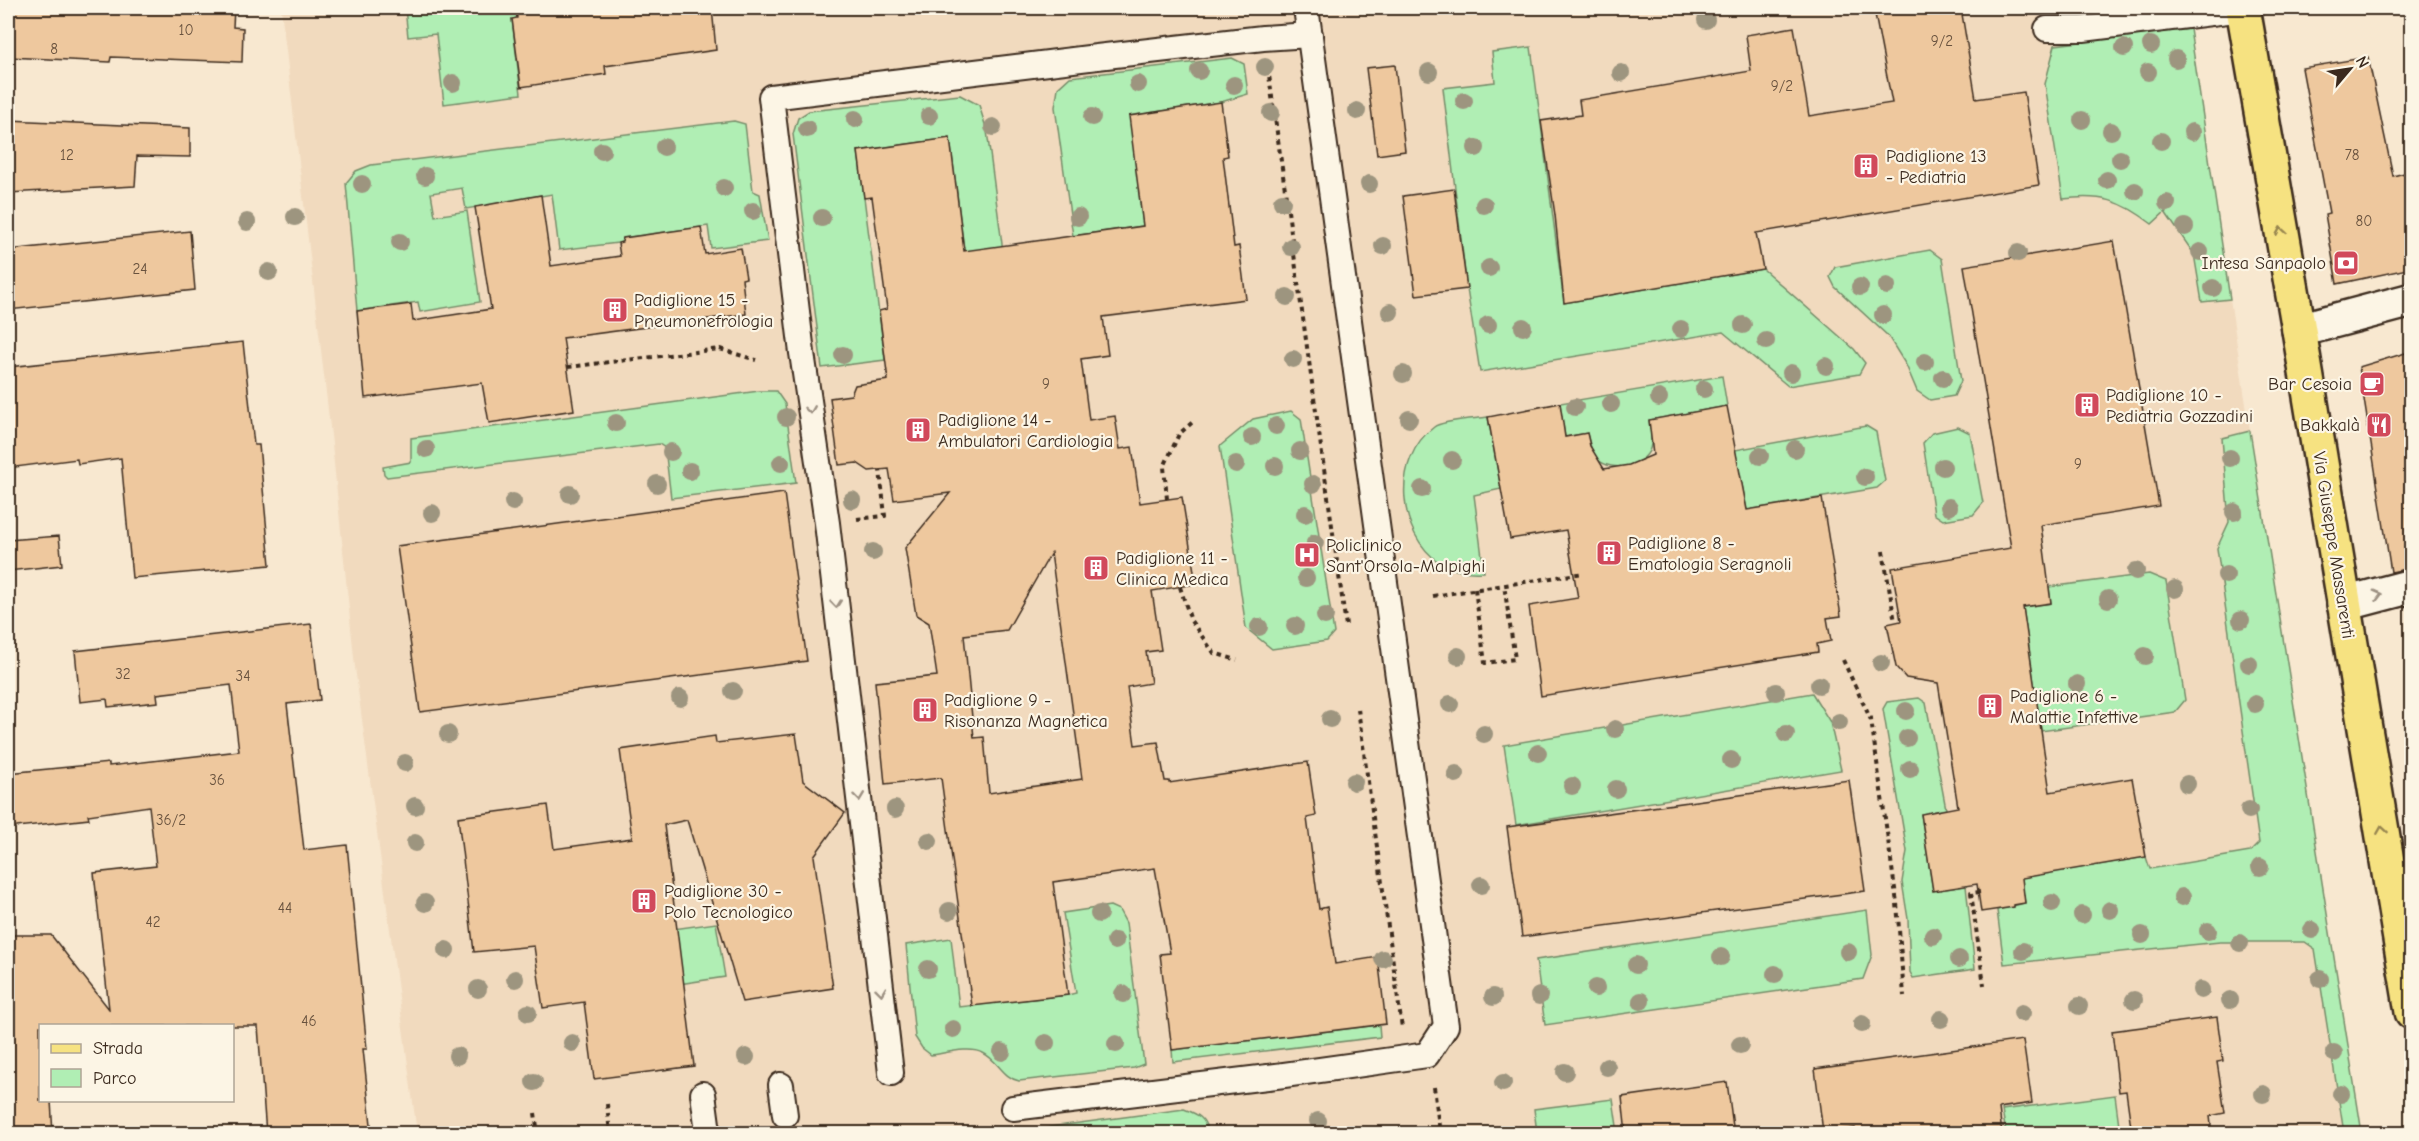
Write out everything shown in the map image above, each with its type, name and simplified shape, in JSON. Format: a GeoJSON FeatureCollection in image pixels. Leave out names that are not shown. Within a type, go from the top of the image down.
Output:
{"type":"FeatureCollection","features":[{"type":"Feature","properties":{"kind":"main road","name":"Via Giuseppe Massarenti"},"geometry":{"type":"LineString","coordinates":[[2243,8],[2410,990]]}},
{"type":"Feature","properties":{"kind":"street"},"geometry":{"type":"LineString","coordinates":[[2299,330],[2412,300]]}},
{"type":"Feature","properties":{"kind":"street"},"geometry":{"type":"LineString","coordinates":[[2344,604],[2412,586]]}},
{"type":"Feature","properties":{"kind":"street"},"geometry":{"type":"LineString","coordinates":[[2389,874],[2412,898]]}},
{"type":"Feature","properties":{"kind":"lane"},"geometry":{"type":"LineString","coordinates":[[1013,1108],[1427,1055],[1446,1026],[1306,8]]}},
{"type":"Feature","properties":{"kind":"lane"},"geometry":{"type":"LineString","coordinates":[[2047,29],[2083,29],[2243,8]]}},
{"type":"Feature","properties":{"kind":"lane"},"geometry":{"type":"LineString","coordinates":[[891,1072],[827,523],[802,352],[771,97],[1263,38],[1310,35]]}},
{"type":"Feature","properties":{"kind":"lane"},"geometry":{"type":"LineString","coordinates":[[782,1085],[785,1115]]}},
{"type":"Feature","properties":{"kind":"lane"},"geometry":{"type":"LineString","coordinates":[[702,1094],[706,1124]]}},
{"type":"Feature","properties":{"kind":"path"},"geometry":{"type":"LineString","coordinates":[[1263,38],[1346,626]]}},
{"type":"Feature","properties":{"kind":"path"},"geometry":{"type":"LineString","coordinates":[[568,366],[720,349],[756,360]]}},
{"type":"Feature","properties":{"kind":"path"},"geometry":{"type":"LineString","coordinates":[[1167,499],[1164,467],[1179,434],[1195,420]]}},
{"type":"Feature","properties":{"kind":"path"},"geometry":{"type":"LineString","coordinates":[[827,523],[885,516],[880,470]]}},
{"type":"Feature","properties":{"kind":"path"},"geometry":{"type":"LineString","coordinates":[[1883,550],[1895,622]]}},
{"type":"Feature","properties":{"kind":"path"},"geometry":{"type":"LineString","coordinates":[[1433,596],[1584,573]]}},
{"type":"Feature","properties":{"kind":"path"},"geometry":{"type":"LineString","coordinates":[[1475,589],[1485,663],[1515,659],[1504,585]]}},
{"type":"Feature","properties":{"kind":"path"},"geometry":{"type":"LineString","coordinates":[[1180,587],[1191,621],[1214,653],[1237,660]]}},
{"type":"Feature","properties":{"kind":"path"},"geometry":{"type":"LineString","coordinates":[[1843,660],[1871,720],[1897,903],[1904,996]]}},
{"type":"Feature","properties":{"kind":"path"},"geometry":{"type":"LineString","coordinates":[[1358,709],[1403,1031]]}},
{"type":"Feature","properties":{"kind":"path"},"geometry":{"type":"LineString","coordinates":[[1980,892],[1971,893],[1984,985]]}},
{"type":"Feature","properties":{"kind":"path"},"geometry":{"type":"LineString","coordinates":[[1435,1091],[1440,1134]]}},
{"type":"Feature","properties":{"kind":"path"},"geometry":{"type":"LineString","coordinates":[[607,1104],[610,1134]]}},
{"type":"Feature","properties":{"kind":"path"},"geometry":{"type":"LineString","coordinates":[[536,1113],[538,1134]]}},
{"type":"Feature","properties":{"kind":"shaded area","name":"Policlinico Sant'Orsola-Malpighi"},"geometry":{"type":"Polygon","coordinates":[[[281,8],[2186,8],[2250,431],[2362,1133],[417,1133],[355,667],[332,444],[281,8]]]}},
{"type":"Feature","properties":{"kind":"green space"},"geometry":{"type":"Polygon","coordinates":[[[405,8],[516,8],[517,18],[512,19],[521,94],[444,104],[436,34],[408,37],[405,8]]]}},
{"type":"Feature","properties":{"kind":"green space"},"geometry":{"type":"Polygon","coordinates":[[[2034,8],[2148,8],[2086,17],[2050,16],[2034,8]]]}},
{"type":"Feature","properties":{"kind":"green space"},"geometry":{"type":"Polygon","coordinates":[[[2190,29],[2230,299],[2202,302],[2194,254],[2165,212],[2152,224],[2120,204],[2100,198],[2063,199],[2045,84],[2055,45],[2190,29]]]}},
{"type":"Feature","properties":{"kind":"green space"},"geometry":{"type":"Polygon","coordinates":[[[1531,47],[1564,303],[1763,269],[1854,349],[1865,363],[1859,374],[1788,386],[1723,332],[1480,372],[1467,289],[1443,88],[1495,82],[1492,52],[1531,47]]]}},
{"type":"Feature","properties":{"kind":"green space"},"geometry":{"type":"Polygon","coordinates":[[[1232,58],[1244,64],[1248,94],[1221,102],[1130,116],[1143,226],[1073,236],[1055,107],[1058,88],[1070,77],[1232,58]]]}},
{"type":"Feature","properties":{"kind":"green space"},"geometry":{"type":"Polygon","coordinates":[[[960,95],[979,105],[987,131],[1004,259],[966,265],[950,138],[858,151],[885,360],[822,368],[793,134],[798,118],[809,111],[960,95]]]}},
{"type":"Feature","properties":{"kind":"green space"},"geometry":{"type":"Polygon","coordinates":[[[734,121],[745,124],[753,191],[760,194],[768,241],[711,248],[708,226],[623,238],[622,242],[618,243],[559,250],[552,194],[466,209],[462,188],[431,193],[435,216],[467,211],[480,302],[420,312],[418,302],[357,311],[346,183],[356,171],[371,165],[734,121]]]}},
{"type":"Feature","properties":{"kind":"green space"},"geometry":{"type":"Polygon","coordinates":[[[1930,250],[1942,259],[1961,381],[1954,396],[1930,400],[1917,391],[1906,365],[1888,336],[1835,287],[1830,277],[1835,267],[1930,250]]]}},
{"type":"Feature","properties":{"kind":"green space"},"geometry":{"type":"Polygon","coordinates":[[[1722,376],[1727,406],[1649,420],[1651,444],[1649,452],[1637,462],[1620,467],[1604,464],[1593,453],[1587,433],[1565,437],[1560,403],[1722,376]]]}},
{"type":"Feature","properties":{"kind":"green space"},"geometry":{"type":"Polygon","coordinates":[[[759,391],[776,391],[785,404],[796,483],[671,498],[665,448],[659,444],[387,477],[384,474],[383,467],[411,462],[411,438],[759,391]]]}},
{"type":"Feature","properties":{"kind":"green space"},"geometry":{"type":"Polygon","coordinates":[[[1291,411],[1301,419],[1334,633],[1327,641],[1272,649],[1246,628],[1220,446],[1253,419],[1291,411]]]}},
{"type":"Feature","properties":{"kind":"green space"},"geometry":{"type":"Polygon","coordinates":[[[1488,417],[1501,489],[1474,495],[1484,572],[1461,571],[1440,563],[1426,550],[1415,534],[1408,516],[1405,496],[1406,476],[1411,458],[1420,441],[1434,427],[1452,421],[1488,417]]]}},
{"type":"Feature","properties":{"kind":"green space"},"geometry":{"type":"Polygon","coordinates":[[[1866,426],[1876,432],[1885,481],[1877,488],[1747,510],[1735,450],[1866,426]]]}},
{"type":"Feature","properties":{"kind":"green space"},"geometry":{"type":"Polygon","coordinates":[[[1958,427],[1970,433],[1983,503],[1973,515],[1943,520],[1934,514],[1923,443],[1932,433],[1958,427]]]}},
{"type":"Feature","properties":{"kind":"green space"},"geometry":{"type":"Polygon","coordinates":[[[2250,431],[2362,1133],[2344,1133],[2315,949],[2305,942],[2220,942],[2004,964],[1997,910],[2025,903],[2023,891],[2011,879],[2146,857],[2150,869],[2250,852],[2259,843],[2217,548],[2229,522],[2222,438],[2250,431]]]}},
{"type":"Feature","properties":{"kind":"green space"},"geometry":{"type":"Polygon","coordinates":[[[2149,574],[2166,581],[2185,700],[2175,712],[2041,731],[2023,607],[2051,603],[2049,587],[2149,574]]]}},
{"type":"Feature","properties":{"kind":"green space"},"geometry":{"type":"Polygon","coordinates":[[[1812,693],[1830,722],[1841,770],[1516,825],[1504,745],[1812,693]]]}},
{"type":"Feature","properties":{"kind":"green space"},"geometry":{"type":"Polygon","coordinates":[[[1919,698],[1926,703],[1946,809],[1921,814],[1933,891],[1966,886],[1975,969],[1913,978],[1910,972],[1908,919],[1902,882],[1907,851],[1883,709],[1887,702],[1919,698]]]}},
{"type":"Feature","properties":{"kind":"green space"},"geometry":{"type":"Polygon","coordinates":[[[1110,906],[1119,910],[1126,923],[1144,1064],[1134,1068],[1019,1081],[1013,1079],[988,1056],[978,1051],[931,1055],[922,1048],[915,1037],[906,945],[951,938],[959,1007],[1068,995],[1076,993],[1063,913],[1110,906]]]}},
{"type":"Feature","properties":{"kind":"green space"},"geometry":{"type":"Polygon","coordinates":[[[1867,910],[1872,955],[1863,979],[1545,1025],[1536,960],[1867,910]]]}},
{"type":"Feature","properties":{"kind":"green space"},"geometry":{"type":"Polygon","coordinates":[[[716,923],[725,977],[546,1004],[538,948],[716,923]]]}},
{"type":"Feature","properties":{"kind":"green space"},"geometry":{"type":"Polygon","coordinates":[[[1379,1025],[1380,1037],[1173,1062],[1172,1050],[1379,1025]]]}},
{"type":"Feature","properties":{"kind":"green space"},"geometry":{"type":"Polygon","coordinates":[[[2115,1095],[2120,1133],[2006,1133],[2002,1110],[2115,1095]]]}},
{"type":"Feature","properties":{"kind":"green space"},"geometry":{"type":"Polygon","coordinates":[[[1613,1099],[1618,1133],[1537,1133],[1534,1109],[1613,1099]]]}},
{"type":"Feature","properties":{"kind":"green space"},"geometry":{"type":"Polygon","coordinates":[[[1184,1109],[1203,1120],[1207,1133],[1036,1133],[1050,1127],[1184,1109]]]}},
{"type":"Feature","properties":{"kind":"green space"},"geometry":{"type":"Polygon","coordinates":[[[562,1127],[563,1133],[489,1133],[562,1127]]]}},
{"type":"Feature","properties":{"kind":"building"},"geometry":{"type":"Polygon","coordinates":[[[8,8],[234,8],[233,27],[243,28],[242,62],[111,57],[110,62],[8,57],[8,8]]]}},
{"type":"Feature","properties":{"kind":"building"},"geometry":{"type":"Polygon","coordinates":[[[516,8],[712,8],[716,50],[605,66],[606,74],[521,87],[512,19],[517,18],[516,8]]]}},
{"type":"Feature","properties":{"kind":"building","name":"Padiglione 13 - Pediatria"},"geometry":{"type":"Polygon","coordinates":[[[1911,8],[1961,8],[1976,99],[2024,92],[2039,185],[1756,233],[1763,269],[1564,303],[1555,215],[1541,121],[1581,115],[1579,100],[1751,71],[1746,35],[1794,27],[1809,116],[1892,103],[1875,14],[1911,8]]]}},
{"type":"Feature","properties":{"kind":"building"},"geometry":{"type":"Polygon","coordinates":[[[2368,57],[2393,176],[2412,171],[2412,268],[2337,284],[2325,214],[2329,213],[2302,68],[2368,57]]]}},
{"type":"Feature","properties":{"kind":"building"},"geometry":{"type":"Polygon","coordinates":[[[1395,65],[1405,151],[1377,155],[1366,68],[1395,65]]]}},
{"type":"Feature","properties":{"kind":"building"},"geometry":{"type":"Polygon","coordinates":[[[1221,102],[1228,156],[1223,157],[1234,247],[1239,246],[1246,299],[1103,317],[1108,355],[1081,359],[1089,420],[1115,416],[1120,449],[1132,447],[1140,503],[1182,497],[1196,584],[1152,591],[1161,650],[1146,652],[1151,683],[1127,687],[1135,745],[1158,742],[1165,781],[1169,783],[1308,762],[1316,816],[1307,818],[1319,909],[1327,907],[1335,964],[1378,957],[1386,1024],[1172,1050],[1160,954],[1170,953],[1155,868],[1053,882],[1068,995],[972,1006],[941,778],[885,784],[875,682],[937,676],[929,623],[916,615],[905,548],[950,493],[894,500],[889,469],[869,471],[857,463],[839,465],[830,398],[851,395],[855,385],[888,380],[879,311],[887,309],[872,197],[864,198],[858,151],[950,138],[964,251],[1143,226],[1129,116],[1221,102]],[[1051,553],[1007,630],[964,635],[974,738],[984,737],[989,793],[1082,779],[1051,553]]]}},
{"type":"Feature","properties":{"kind":"building"},"geometry":{"type":"Polygon","coordinates":[[[8,120],[190,128],[190,157],[137,156],[135,186],[8,193],[8,120]]]}},
{"type":"Feature","properties":{"kind":"building"},"geometry":{"type":"Polygon","coordinates":[[[1454,189],[1467,289],[1416,295],[1403,196],[1454,189]]]}},
{"type":"Feature","properties":{"kind":"building","name":"Padiglione 15 - Pneumonefrologia"},"geometry":{"type":"Polygon","coordinates":[[[541,195],[551,266],[620,256],[618,243],[622,242],[623,238],[701,227],[705,254],[741,248],[746,278],[742,279],[746,314],[563,338],[574,410],[489,423],[482,383],[365,398],[357,311],[411,304],[413,321],[491,309],[475,207],[541,195]]]}},
{"type":"Feature","properties":{"kind":"building"},"geometry":{"type":"Polygon","coordinates":[[[190,231],[195,290],[8,310],[8,250],[190,231]]]}},
{"type":"Feature","properties":{"kind":"building"},"geometry":{"type":"Polygon","coordinates":[[[2114,241],[2159,506],[2041,525],[2051,603],[2023,607],[2050,792],[2132,778],[2146,857],[2022,878],[2025,903],[1981,912],[1977,884],[1933,891],[1921,814],[1958,807],[1938,683],[1906,678],[1896,667],[1887,624],[1901,621],[1892,568],[2011,548],[1964,266],[2114,241]]]}},
{"type":"Feature","properties":{"kind":"building"},"geometry":{"type":"Polygon","coordinates":[[[243,342],[254,445],[259,445],[270,565],[132,578],[121,458],[78,464],[77,459],[8,468],[8,367],[243,342]]]}},
{"type":"Feature","properties":{"kind":"building"},"geometry":{"type":"Polygon","coordinates":[[[2412,351],[2412,568],[2391,572],[2359,367],[2412,351]]]}},
{"type":"Feature","properties":{"kind":"building","name":"Padiglione 8 - Ematologia Seragnoli"},"geometry":{"type":"Polygon","coordinates":[[[1560,403],[1565,437],[1587,433],[1590,446],[1604,469],[1629,465],[1653,455],[1649,420],[1727,406],[1747,510],[1822,498],[1841,616],[1827,618],[1831,641],[1817,644],[1818,652],[1541,696],[1529,606],[1578,598],[1566,530],[1510,539],[1488,417],[1560,403]]]}},
{"type":"Feature","properties":{"kind":"building"},"geometry":{"type":"Polygon","coordinates":[[[784,493],[807,661],[420,712],[397,546],[784,493]]]}},
{"type":"Feature","properties":{"kind":"building"},"geometry":{"type":"Polygon","coordinates":[[[59,536],[62,565],[8,571],[8,540],[59,536]]]}},
{"type":"Feature","properties":{"kind":"building"},"geometry":{"type":"Polygon","coordinates":[[[311,624],[320,700],[287,704],[304,850],[347,845],[367,1049],[363,1049],[372,1134],[266,1134],[258,1026],[39,1024],[39,1102],[51,1102],[53,1134],[8,1134],[8,935],[51,935],[109,1009],[94,873],[156,866],[149,806],[88,815],[89,819],[8,828],[8,773],[109,763],[109,766],[239,751],[231,685],[157,694],[158,702],[108,707],[107,699],[80,702],[75,651],[311,624]]]}},
{"type":"Feature","properties":{"kind":"building","name":"Padiglione 30 - Polo Tecnologico"},"geometry":{"type":"Polygon","coordinates":[[[796,734],[803,781],[845,813],[814,856],[833,988],[742,1002],[687,820],[664,825],[694,1066],[594,1079],[584,1002],[543,1008],[534,946],[474,952],[458,817],[548,805],[554,849],[632,838],[620,750],[715,736],[716,743],[796,734]]]}},
{"type":"Feature","properties":{"kind":"building"},"geometry":{"type":"Polygon","coordinates":[[[1849,780],[1865,891],[1522,937],[1507,827],[1849,780]]]}},
{"type":"Feature","properties":{"kind":"building"},"geometry":{"type":"Polygon","coordinates":[[[2217,1017],[2223,1061],[2217,1062],[2225,1113],[2210,1116],[2212,1134],[2132,1134],[2126,1091],[2119,1092],[2112,1031],[2217,1017]]]}},
{"type":"Feature","properties":{"kind":"building"},"geometry":{"type":"Polygon","coordinates":[[[2023,1040],[2032,1103],[1999,1108],[2002,1134],[1856,1134],[1855,1128],[1823,1132],[1815,1069],[2023,1040]]]}},
{"type":"Feature","properties":{"kind":"building"},"geometry":{"type":"Polygon","coordinates":[[[1727,1082],[1734,1134],[1626,1134],[1622,1097],[1727,1082]]]}},
{"type":"Feature","properties":{"kind":"place","name":"Padiglione 13 - Pediatria"},"geometry":{"type":"Point","coordinates":[1866,166]}},
{"type":"Feature","properties":{"kind":"place","name":"Intesa Sanpaolo"},"geometry":{"type":"Point","coordinates":[2346,263]}},
{"type":"Feature","properties":{"kind":"place","name":"Padiglione 15 - Pneumonefrologia"},"geometry":{"type":"Point","coordinates":[615,310]}},
{"type":"Feature","properties":{"kind":"place","name":"Bar Cesoia"},"geometry":{"type":"Point","coordinates":[2372,384]}},
{"type":"Feature","properties":{"kind":"place","name":"Padiglione 10 - Pediatria Gozzadini"},"geometry":{"type":"Point","coordinates":[2087,405]}},
{"type":"Feature","properties":{"kind":"place","name":"Bakkalà"},"geometry":{"type":"Point","coordinates":[2379,425]}},
{"type":"Feature","properties":{"kind":"place","name":"Padiglione 14 - Ambulatori Cardiologia"},"geometry":{"type":"Point","coordinates":[918,430]}},
{"type":"Feature","properties":{"kind":"place","name":"Padiglione 8 - Ematologia Seragnoli"},"geometry":{"type":"Point","coordinates":[1609,553]}},
{"type":"Feature","properties":{"kind":"place","name":"Policlinico Sant'Orsola-Malpighi"},"geometry":{"type":"Point","coordinates":[1307,555]}},
{"type":"Feature","properties":{"kind":"place","name":"Padiglione 11 - Clinica Medica"},"geometry":{"type":"Point","coordinates":[1096,568]}},
{"type":"Feature","properties":{"kind":"place","name":"Padiglione 6 - Malattie Infettive"},"geometry":{"type":"Point","coordinates":[1990,706]}},
{"type":"Feature","properties":{"kind":"place","name":"Padiglione 9 - Risonanza Magnetica"},"geometry":{"type":"Point","coordinates":[925,710]}},
{"type":"Feature","properties":{"kind":"place","name":"Padiglione 30 - Polo Tecnologico"},"geometry":{"type":"Point","coordinates":[644,901]}}]}
